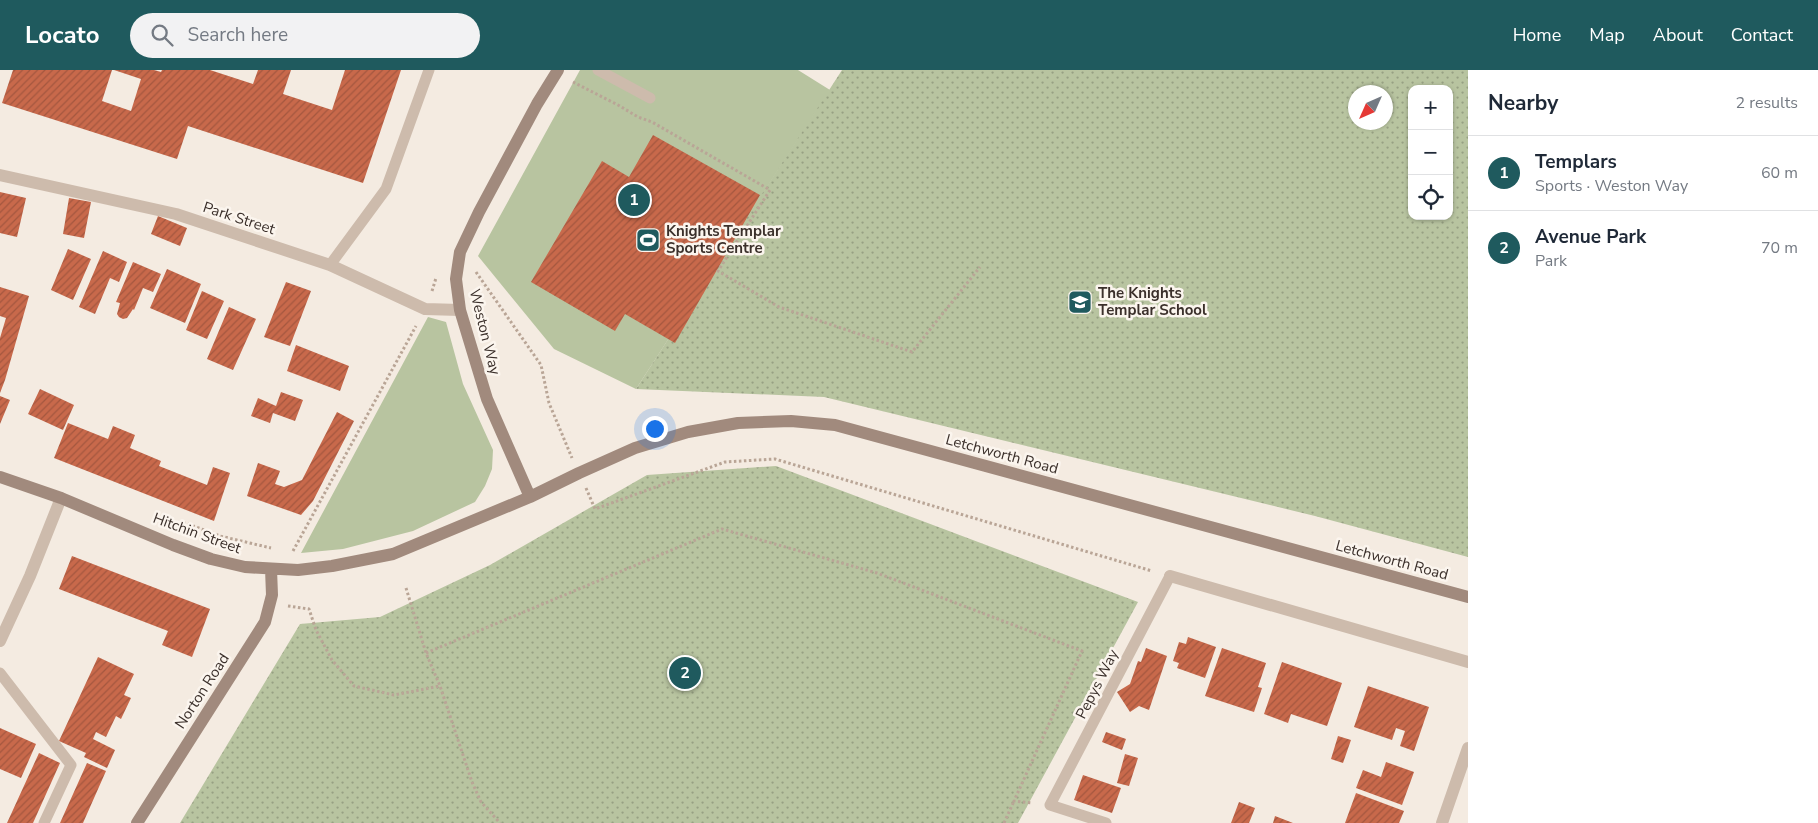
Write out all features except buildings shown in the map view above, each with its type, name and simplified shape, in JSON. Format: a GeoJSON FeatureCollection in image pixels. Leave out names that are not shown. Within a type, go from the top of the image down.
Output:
{"type":"FeatureCollection","features":[{"type":"Feature","properties":{"kind":"main road","name":"Weston Way"},"geometry":{"type":"LineString","coordinates":[[530,497],[486,399],[460,310],[456,279],[460,252],[483,204],[537,104],[558,70]]}},
{"type":"Feature","properties":{"kind":"main road","name":"Letchworth Road"},"geometry":{"type":"LineString","coordinates":[[530,497],[635,448],[688,432],[738,423],[791,420],[835,425],[1468,597]]}},
{"type":"Feature","properties":{"kind":"main road","name":"Hitchin Street"},"geometry":{"type":"LineString","coordinates":[[0,477],[61,498],[211,559],[245,568],[271,569],[298,570],[332,566],[393,554],[530,497]]}},
{"type":"Feature","properties":{"kind":"main road","name":"Norton Road"},"geometry":{"type":"LineString","coordinates":[[137,823],[265,622],[271,604],[271,569]]}},
{"type":"Feature","properties":{"kind":"street","name":"Park Street"},"geometry":{"type":"LineString","coordinates":[[0,175],[176,214],[330,265],[426,309],[460,310]]}},
{"type":"Feature","properties":{"kind":"street"},"geometry":{"type":"LineString","coordinates":[[0,641],[30,576],[61,498]]}},
{"type":"Feature","properties":{"kind":"street"},"geometry":{"type":"LineString","coordinates":[[1170,576],[1468,662]]}},
{"type":"Feature","properties":{"kind":"street"},"geometry":{"type":"LineString","coordinates":[[1442,823],[1468,748]]}},
{"type":"Feature","properties":{"kind":"lane"},"geometry":{"type":"LineString","coordinates":[[330,265],[386,189],[429,70]]}},
{"type":"Feature","properties":{"kind":"lane"},"geometry":{"type":"LineString","coordinates":[[598,70],[650,98]]}},
{"type":"Feature","properties":{"kind":"lane","name":"Pepys Way"},"geometry":{"type":"LineString","coordinates":[[1050,805],[1170,576]]}},
{"type":"Feature","properties":{"kind":"lane"},"geometry":{"type":"LineString","coordinates":[[0,672],[71,765],[44,823]]}},
{"type":"Feature","properties":{"kind":"lane"},"geometry":{"type":"LineString","coordinates":[[1050,805],[1106,823]]}},
{"type":"Feature","properties":{"kind":"path"},"geometry":{"type":"LineString","coordinates":[[571,81],[638,117],[652,122],[770,190],[718,271],[778,307],[912,352],[980,267]]}},
{"type":"Feature","properties":{"kind":"path"},"geometry":{"type":"LineString","coordinates":[[460,252],[541,365],[549,403],[566,445]]}},
{"type":"Feature","properties":{"kind":"path"},"geometry":{"type":"LineString","coordinates":[[292,553],[426,309],[438,273]]}},
{"type":"Feature","properties":{"kind":"path"},"geometry":{"type":"LineString","coordinates":[[595,509],[725,462],[775,459],[1170,576]]}},
{"type":"Feature","properties":{"kind":"path"},"geometry":{"type":"LineString","coordinates":[[183,522],[220,536],[274,549]]}},
{"type":"Feature","properties":{"kind":"path"},"geometry":{"type":"LineString","coordinates":[[426,653],[722,529],[877,573],[1082,651],[1004,823]]}},
{"type":"Feature","properties":{"kind":"path"},"geometry":{"type":"LineString","coordinates":[[406,588],[426,653],[440,686],[478,796],[485,808],[500,823]]}},
{"type":"Feature","properties":{"kind":"path"},"geometry":{"type":"LineString","coordinates":[[271,604],[309,609],[316,630],[332,660],[354,686],[394,695],[440,686]]}},
{"type":"Feature","properties":{"kind":"path"},"geometry":{"type":"LineString","coordinates":[[1014,801],[1050,805]]}},
{"type":"Feature","properties":{"kind":"green space"},"geometry":{"type":"Polygon","coordinates":[[[580,70],[798,70],[830,90],[636,389],[554,349],[478,256],[580,70]]]}},
{"type":"Feature","properties":{"kind":"green space","name":"The Knights Templar School"},"geometry":{"type":"Polygon","coordinates":[[[842,70],[1468,70],[1468,557],[1315,516],[824,397],[636,389],[842,70]]]}},
{"type":"Feature","properties":{"kind":"green space"},"geometry":{"type":"Polygon","coordinates":[[[428,317],[446,322],[463,384],[493,450],[492,469],[485,486],[475,502],[413,531],[343,549],[301,553],[428,317]]]}},
{"type":"Feature","properties":{"kind":"green space"},"geometry":{"type":"Polygon","coordinates":[[[776,466],[1138,602],[1018,823],[180,823],[300,624],[380,617],[490,565],[647,475],[776,466]]]}},
{"type":"Feature","properties":{"kind":"place","name":"Templars"},"geometry":{"type":"Point","coordinates":[634,200]}},
{"type":"Feature","properties":{"kind":"place","name":"Knights Templar Sports Centre"},"geometry":{"type":"Point","coordinates":[648,240]}},
{"type":"Feature","properties":{"kind":"place","name":"The Knights Templar School"},"geometry":{"type":"Point","coordinates":[1080,302]}},
{"type":"Feature","properties":{"kind":"place","name":"Avenue Park"},"geometry":{"type":"Point","coordinates":[685,673]}}]}
